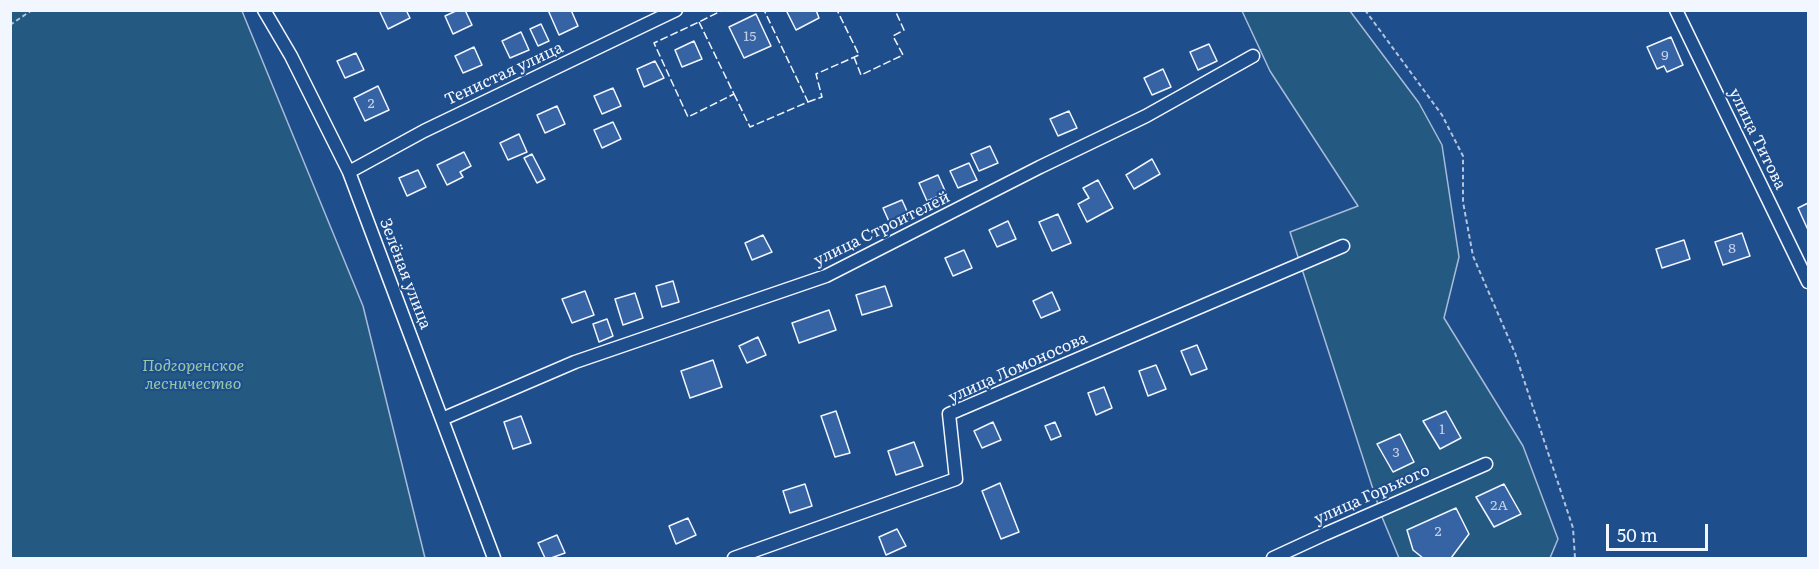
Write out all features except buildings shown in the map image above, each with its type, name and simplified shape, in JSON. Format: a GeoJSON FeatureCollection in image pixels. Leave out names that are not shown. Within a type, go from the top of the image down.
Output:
{"type":"FeatureCollection","features":[{"type":"Feature","properties":{"kind":"street","name":"Зелёная улица"},"geometry":{"type":"LineString","coordinates":[[264,10],[291,56],[349,172],[494,558]]}},
{"type":"Feature","properties":{"kind":"street","name":"Тенистая улица"},"geometry":{"type":"LineString","coordinates":[[349,172],[423,131],[676,10]]}},
{"type":"Feature","properties":{"kind":"street","name":"улица Титова"},"geometry":{"type":"LineString","coordinates":[[1676,10],[1809,282]]}},
{"type":"Feature","properties":{"kind":"street","name":"улица Строителей"},"geometry":{"type":"LineString","coordinates":[[442,419],[575,362],[826,276],[1146,116],[1252,56]]}},
{"type":"Feature","properties":{"kind":"street","name":"улица Ломоносова"},"geometry":{"type":"LineString","coordinates":[[734,558],[956,479],[949,414],[1343,246]]}},
{"type":"Feature","properties":{"kind":"street","name":"улица Горького"},"geometry":{"type":"LineString","coordinates":[[1273,558],[1486,464]]}},
{"type":"Feature","properties":{"kind":"path"},"geometry":{"type":"LineString","coordinates":[[10,25],[32,10]]}},
{"type":"Feature","properties":{"kind":"path"},"geometry":{"type":"LineString","coordinates":[[1365,10],[1442,115],[1463,156],[1463,202],[1473,256],[1515,354],[1573,528],[1575,558]]}},
{"type":"Feature","properties":{"kind":"green space","name":"Подгоренское лесничество"},"geometry":{"type":"Polygon","coordinates":[[[10,11],[242,11],[363,306],[425,558],[11,558],[10,11]]]}},
{"type":"Feature","properties":{"kind":"green space"},"geometry":{"type":"Polygon","coordinates":[[[1242,11],[1350,11],[1419,103],[1442,145],[1459,257],[1444,318],[1523,446],[1558,539],[1550,558],[1399,558],[1382,517],[1290,232],[1358,206],[1270,71],[1242,11]]]}},
{"type":"Feature","properties":{"kind":"fence"},"geometry":{"type":"LineString","coordinates":[[699,22],[734,94],[688,117],[654,43],[723,10]]}},
{"type":"Feature","properties":{"kind":"fence"},"geometry":{"type":"LineString","coordinates":[[734,94],[750,127],[808,102],[764,10]]}},
{"type":"Feature","properties":{"kind":"fence"},"geometry":{"type":"LineString","coordinates":[[808,102],[822,97],[816,74],[859,55],[837,10]]}},
{"type":"Feature","properties":{"kind":"fence"},"geometry":{"type":"LineString","coordinates":[[854,57],[861,75],[903,55],[893,36],[904,30],[895,10]]}}]}
